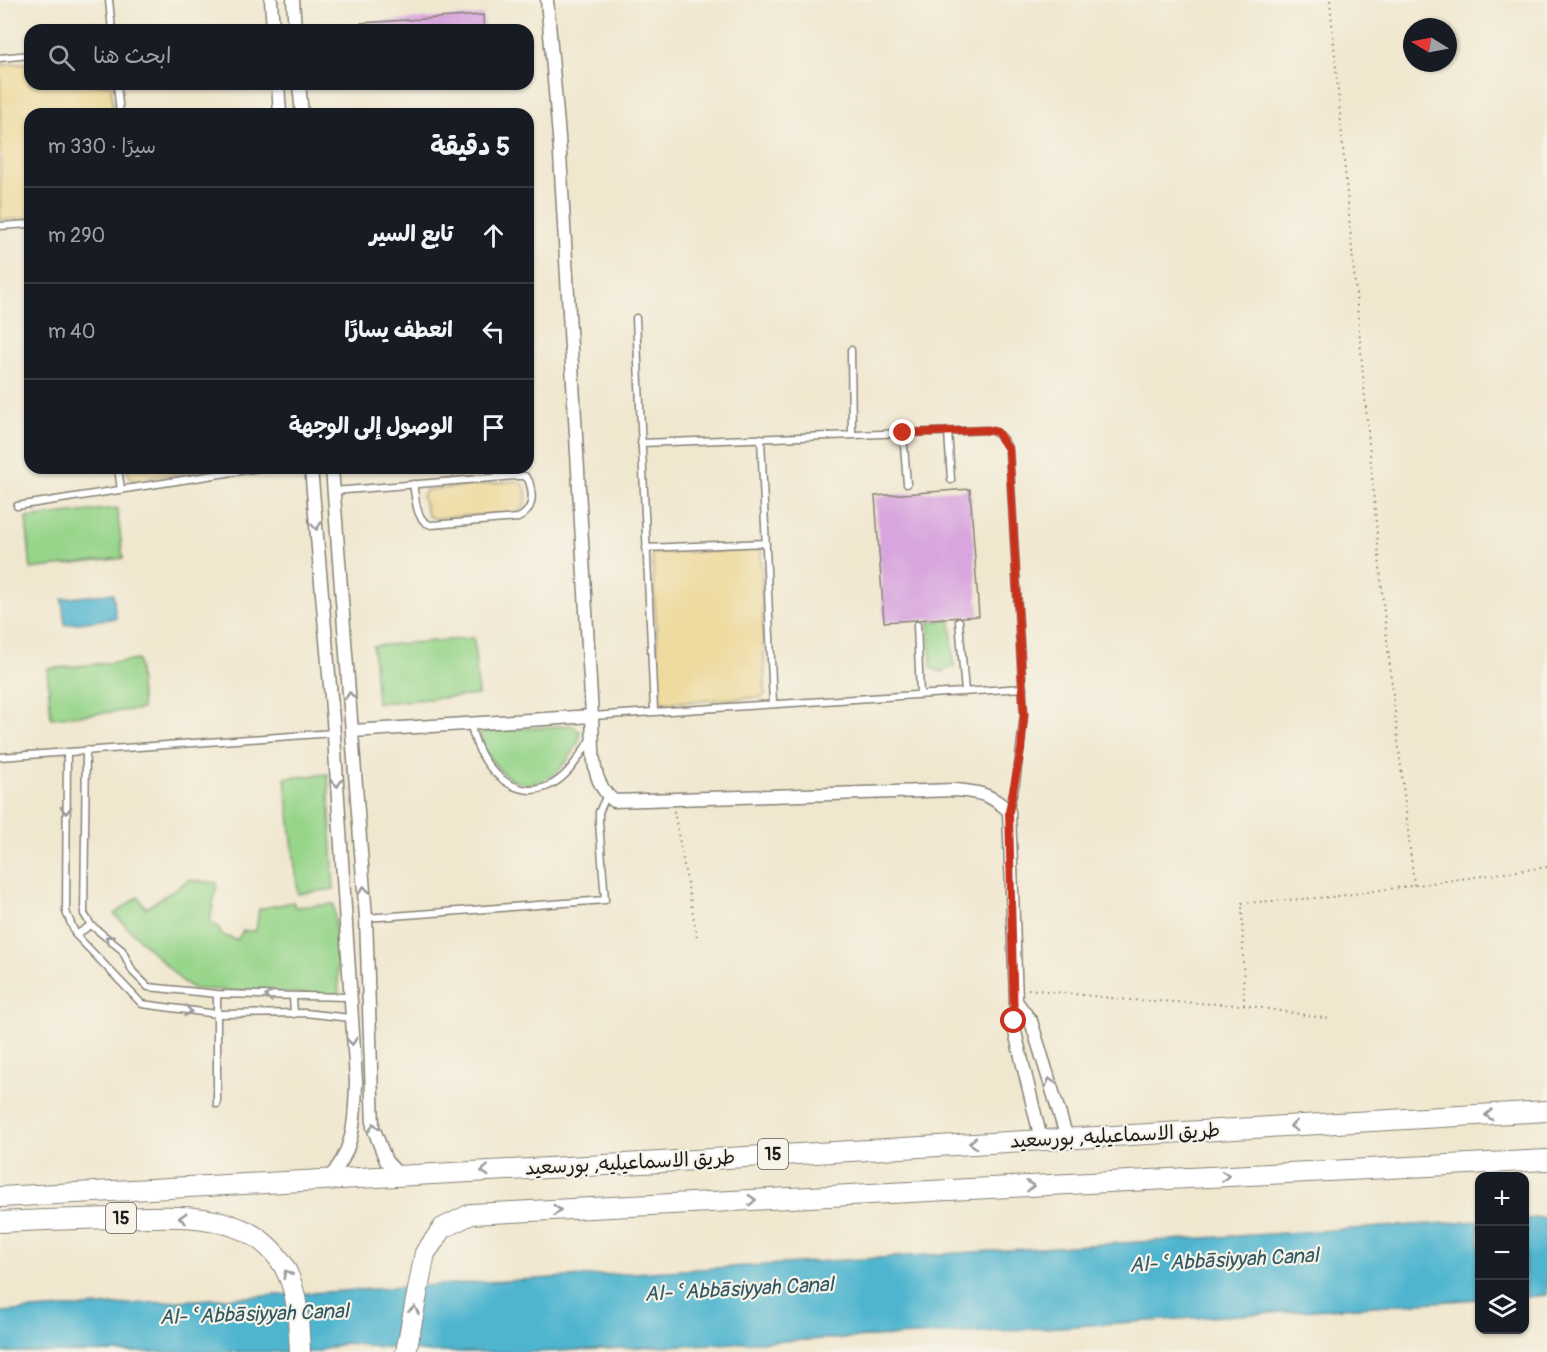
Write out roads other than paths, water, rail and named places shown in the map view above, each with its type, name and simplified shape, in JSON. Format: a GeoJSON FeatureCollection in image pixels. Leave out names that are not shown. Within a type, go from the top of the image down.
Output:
{"type":"FeatureCollection","features":[{"type":"Feature","properties":{"kind":"highway","name":"طريق الاسماعيليه, بورسعيد"},"geometry":{"type":"LineString","coordinates":[[0,1197],[401,1177],[1547,1111]]}},
{"type":"Feature","properties":{"kind":"highway"},"geometry":{"type":"LineString","coordinates":[[406,1352],[422,1268],[433,1239],[443,1228],[471,1214],[1547,1160]]}},
{"type":"Feature","properties":{"kind":"highway","name":"15"},"geometry":{"type":"LineString","coordinates":[[0,1222],[171,1217],[207,1220],[240,1229],[268,1247],[279,1259],[291,1281],[297,1305],[300,1352]]}},
{"type":"Feature","properties":{"kind":"street"},"geometry":{"type":"LineString","coordinates":[[271,0],[273,24]]}},
{"type":"Feature","properties":{"kind":"street"},"geometry":{"type":"LineString","coordinates":[[293,0],[295,24]]}},
{"type":"Feature","properties":{"kind":"street"},"geometry":{"type":"LineString","coordinates":[[547,0],[559,137],[596,779],[614,801],[955,790],[981,792],[998,801],[1009,812],[1016,1000],[1014,1028],[1041,1139]]}},
{"type":"Feature","properties":{"kind":"street"},"geometry":{"type":"LineString","coordinates":[[278,90],[280,108]]}},
{"type":"Feature","properties":{"kind":"street"},"geometry":{"type":"LineString","coordinates":[[300,90],[301,108]]}},
{"type":"Feature","properties":{"kind":"street"},"geometry":{"type":"LineString","coordinates":[[311,474],[333,726],[348,997],[356,1080],[355,1116],[346,1156],[326,1181]]}},
{"type":"Feature","properties":{"kind":"street"},"geometry":{"type":"LineString","coordinates":[[333,474],[366,918],[373,1127],[386,1161],[401,1177]]}},
{"type":"Feature","properties":{"kind":"street"},"geometry":{"type":"LineString","coordinates":[[313,493],[334,491]]}},
{"type":"Feature","properties":{"kind":"street"},"geometry":{"type":"LineString","coordinates":[[323,600],[343,598]]}},
{"type":"Feature","properties":{"kind":"street"},"geometry":{"type":"LineString","coordinates":[[333,726],[471,723],[592,716]]}},
{"type":"Feature","properties":{"kind":"street"},"geometry":{"type":"LineString","coordinates":[[334,746],[353,744]]}},
{"type":"Feature","properties":{"kind":"street"},"geometry":{"type":"LineString","coordinates":[[348,997],[367,996]]}},
{"type":"Feature","properties":{"kind":"street"},"geometry":{"type":"LineString","coordinates":[[1016,1000],[1031,1021],[1067,1138]]}},
{"type":"Feature","properties":{"kind":"lane"},"geometry":{"type":"LineString","coordinates":[[109,0],[111,24]]}},
{"type":"Feature","properties":{"kind":"lane"},"geometry":{"type":"LineString","coordinates":[[0,58],[24,56]]}},
{"type":"Feature","properties":{"kind":"lane"},"geometry":{"type":"LineString","coordinates":[[118,90],[119,108]]}},
{"type":"Feature","properties":{"kind":"lane"},"geometry":{"type":"LineString","coordinates":[[0,226],[24,224]]}},
{"type":"Feature","properties":{"kind":"lane"},"geometry":{"type":"LineString","coordinates":[[636,318],[654,710]]}},
{"type":"Feature","properties":{"kind":"lane"},"geometry":{"type":"LineString","coordinates":[[851,350],[852,435]]}},
{"type":"Feature","properties":{"kind":"lane"},"geometry":{"type":"LineString","coordinates":[[641,443],[948,431],[988,430],[997,432],[1009,450],[1023,688],[1021,750],[1009,812]]}},
{"type":"Feature","properties":{"kind":"lane"},"geometry":{"type":"LineString","coordinates":[[948,431],[951,480]]}},
{"type":"Feature","properties":{"kind":"lane"},"geometry":{"type":"LineString","coordinates":[[903,433],[907,484]]}},
{"type":"Feature","properties":{"kind":"lane"},"geometry":{"type":"LineString","coordinates":[[761,438],[773,703]]}},
{"type":"Feature","properties":{"kind":"lane"},"geometry":{"type":"LineString","coordinates":[[119,474],[121,490]]}},
{"type":"Feature","properties":{"kind":"lane"},"geometry":{"type":"LineString","coordinates":[[17,506],[221,474]]}},
{"type":"Feature","properties":{"kind":"lane"},"geometry":{"type":"LineString","coordinates":[[334,491],[413,484],[520,476],[529,482],[532,500],[528,510],[518,518],[431,525],[424,523],[420,516],[413,484]]}},
{"type":"Feature","properties":{"kind":"lane"},"geometry":{"type":"LineString","coordinates":[[646,548],[766,543]]}},
{"type":"Feature","properties":{"kind":"lane"},"geometry":{"type":"LineString","coordinates":[[959,621],[965,692]]}},
{"type":"Feature","properties":{"kind":"lane"},"geometry":{"type":"LineString","coordinates":[[917,625],[920,694]]}},
{"type":"Feature","properties":{"kind":"lane"},"geometry":{"type":"LineString","coordinates":[[592,716],[654,710],[1023,688]]}},
{"type":"Feature","properties":{"kind":"lane"},"geometry":{"type":"LineString","coordinates":[[471,723],[477,748],[492,771],[511,785],[528,789],[545,787],[563,777],[593,736]]}},
{"type":"Feature","properties":{"kind":"lane"},"geometry":{"type":"LineString","coordinates":[[0,756],[67,752],[333,726]]}},
{"type":"Feature","properties":{"kind":"lane"},"geometry":{"type":"LineString","coordinates":[[86,750],[84,914],[91,925],[122,950],[133,972],[148,987],[217,994],[348,997]]}},
{"type":"Feature","properties":{"kind":"lane"},"geometry":{"type":"LineString","coordinates":[[67,752],[66,912],[76,935],[101,958],[116,979],[142,1004],[216,1014],[294,1014],[350,1018]]}},
{"type":"Feature","properties":{"kind":"lane"},"geometry":{"type":"LineString","coordinates":[[366,918],[605,900],[599,812],[607,795]]}},
{"type":"Feature","properties":{"kind":"lane"},"geometry":{"type":"LineString","coordinates":[[76,935],[91,925]]}},
{"type":"Feature","properties":{"kind":"lane"},"geometry":{"type":"LineString","coordinates":[[217,994],[217,1104]]}},
{"type":"Feature","properties":{"kind":"lane"},"geometry":{"type":"LineString","coordinates":[[293,997],[294,1014]]}},
{"type":"Feature","properties":{"kind":"water"},"geometry":{"type":"Polygon","coordinates":[[[113,593],[116,618],[65,625],[62,599],[113,593]]]}},
{"type":"Feature","properties":{"kind":"water"},"geometry":{"type":"Polygon","coordinates":[[[1547,1217],[1547,1295],[1529,1297],[1529,1219],[1547,1217]]]}},
{"type":"Feature","properties":{"kind":"water","name":"Al-ʿAbbāsiyyah Canal"},"geometry":{"type":"Polygon","coordinates":[[[1475,1221],[1475,1299],[983,1332],[535,1352],[432,1352],[345,1343],[316,1352],[0,1352],[0,1312],[1475,1221]]]}}]}
